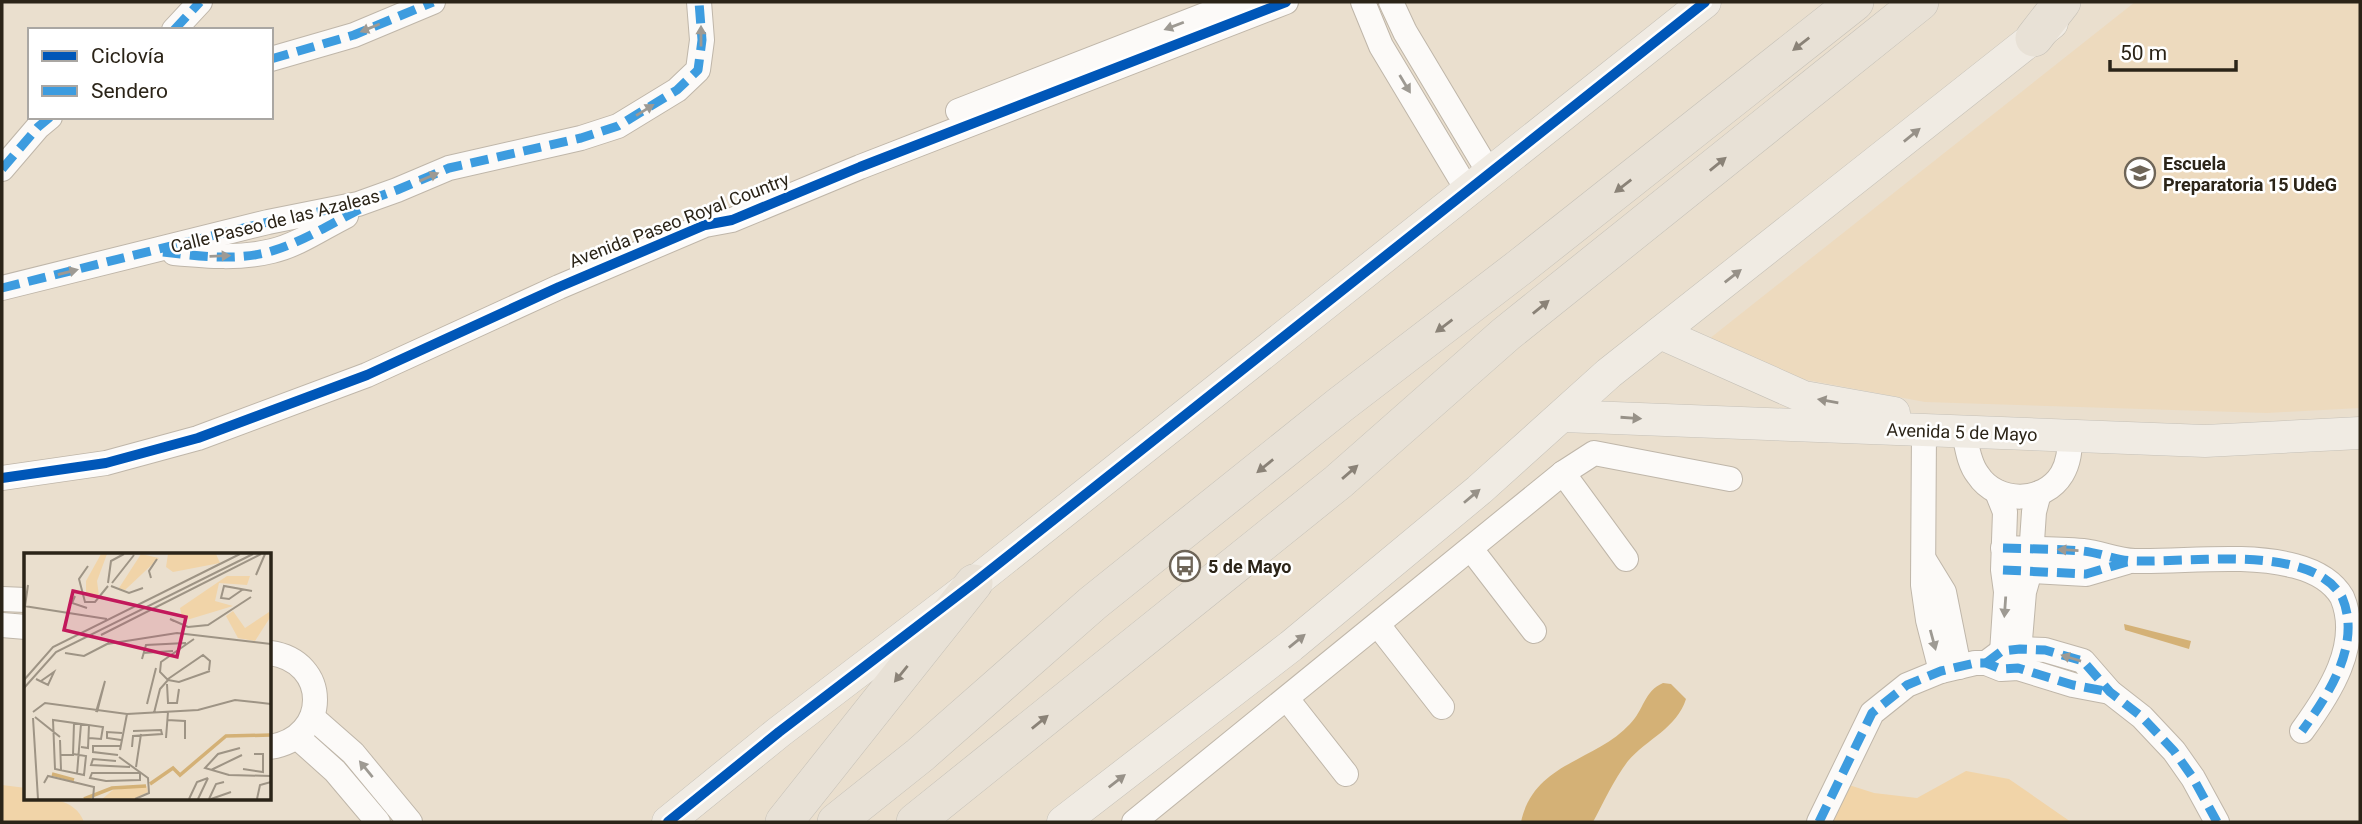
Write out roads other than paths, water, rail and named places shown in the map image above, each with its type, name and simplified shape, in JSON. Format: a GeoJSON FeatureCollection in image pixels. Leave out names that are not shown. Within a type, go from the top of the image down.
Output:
{"type":"FeatureCollection","features":[{"type":"Feature","properties":{"kind":"highway"},"geometry":{"type":"LineString","coordinates":[[836,822],[920,755],[1093,603],[1340,405],[1520,267],[1855,2]]}},
{"type":"Feature","properties":{"kind":"highway"},"geometry":{"type":"LineString","coordinates":[[915,822],[1338,482],[1506,334],[1920,2]]}},
{"type":"Feature","properties":{"kind":"highway"},"geometry":{"type":"LineString","coordinates":[[2034,38],[2062,2]]}},
{"type":"Feature","properties":{"kind":"highway"},"geometry":{"type":"LineString","coordinates":[[783,822],[974,583]]}},
{"type":"Feature","properties":{"kind":"highway"},"geometry":{"type":"LineString","coordinates":[[947,822],[986,765]]}},
{"type":"Feature","properties":{"kind":"main road"},"geometry":{"type":"LineString","coordinates":[[668,822],[779,732],[974,583],[1705,2]]}},
{"type":"Feature","properties":{"kind":"main road"},"geometry":{"type":"LineString","coordinates":[[1063,822],[1291,646],[1479,491],[1609,373],[2078,2]]}},
{"type":"Feature","properties":{"kind":"main road","name":"Avenida 5 de Mayo"},"geometry":{"type":"LineString","coordinates":[[1660,333],[1804,397],[1915,416],[2196,427],[2265,427],[2360,422]]}},
{"type":"Feature","properties":{"kind":"main road","name":"Avenida 5 de Mayo"},"geometry":{"type":"LineString","coordinates":[[1563,416],[2205,441],[2360,433]]}},
{"type":"Feature","properties":{"kind":"street"},"geometry":{"type":"LineString","coordinates":[[178,28],[200,2]]}},
{"type":"Feature","properties":{"kind":"street"},"geometry":{"type":"LineString","coordinates":[[273,58],[354,34],[433,2]]}},
{"type":"Feature","properties":{"kind":"street","name":"Calle Paseo de las Azaleas"},"geometry":{"type":"LineString","coordinates":[[2,289],[268,222],[358,204],[397,191],[449,168],[581,138],[618,126],[677,90],[698,70],[702,40],[699,2]]}},
{"type":"Feature","properties":{"kind":"street","name":"Avenida Paseo Royal Country"},"geometry":{"type":"LineString","coordinates":[[2,478],[106,463],[198,438],[366,375],[559,287],[705,225],[726,210],[1030,91],[1238,2]]}},
{"type":"Feature","properties":{"kind":"street","name":"Avenida Paseo Royal Country"},"geometry":{"type":"LineString","coordinates":[[1030,91],[1286,2]]}},
{"type":"Feature","properties":{"kind":"street"},"geometry":{"type":"LineString","coordinates":[[1363,2],[1381,46],[1479,182]]}},
{"type":"Feature","properties":{"kind":"street"},"geometry":{"type":"LineString","coordinates":[[1391,2],[1479,182]]}},
{"type":"Feature","properties":{"kind":"street"},"geometry":{"type":"LineString","coordinates":[[1381,46],[1405,32]]}},
{"type":"Feature","properties":{"kind":"street"},"geometry":{"type":"LineString","coordinates":[[2,169],[48,119]]}},
{"type":"Feature","properties":{"kind":"street"},"geometry":{"type":"LineString","coordinates":[[1924,431],[1923,585],[1928,620],[1950,669]]}},
{"type":"Feature","properties":{"kind":"street"},"geometry":{"type":"LineString","coordinates":[[1964,433],[1976,473],[1985,484],[2011,497],[2025,497],[2052,486],[2061,475],[2068,459],[2070,436]]}},
{"type":"Feature","properties":{"kind":"street"},"geometry":{"type":"LineString","coordinates":[[1134,822],[1563,473],[1594,453],[1730,479]]}},
{"type":"Feature","properties":{"kind":"street"},"geometry":{"type":"LineString","coordinates":[[1563,473],[1626,559]]}},
{"type":"Feature","properties":{"kind":"street"},"geometry":{"type":"LineString","coordinates":[[1997,492],[2005,512],[2005,660]]}},
{"type":"Feature","properties":{"kind":"street"},"geometry":{"type":"LineString","coordinates":[[2005,660],[2031,560],[2035,504],[2039,493]]}},
{"type":"Feature","properties":{"kind":"street"},"geometry":{"type":"LineString","coordinates":[[1471,549],[1534,632]]}},
{"type":"Feature","properties":{"kind":"street"},"geometry":{"type":"LineString","coordinates":[[2003,559],[2031,560],[2086,551],[2131,561],[2270,562],[2318,574],[2337,588],[2348,607],[2350,645],[2341,671],[2325,700],[2302,731]]}},
{"type":"Feature","properties":{"kind":"street"},"geometry":{"type":"LineString","coordinates":[[2,599],[24,600]]}},
{"type":"Feature","properties":{"kind":"street"},"geometry":{"type":"LineString","coordinates":[[2,625],[24,627]]}},
{"type":"Feature","properties":{"kind":"street"},"geometry":{"type":"LineString","coordinates":[[1378,625],[1442,707]]}},
{"type":"Feature","properties":{"kind":"street"},"geometry":{"type":"LineString","coordinates":[[1819,822],[1872,713],[1907,685],[1950,669],[2045,650],[2083,662],[2110,692],[2142,717],[2174,751],[2193,778],[2217,822]]}},
{"type":"Feature","properties":{"kind":"street"},"geometry":{"type":"LineString","coordinates":[[271,653],[284,655],[297,663],[314,687],[316,702],[312,717],[297,737],[285,744],[271,747]]}},
{"type":"Feature","properties":{"kind":"street"},"geometry":{"type":"LineString","coordinates":[[1287,699],[1346,774]]}},
{"type":"Feature","properties":{"kind":"street"},"geometry":{"type":"LineString","coordinates":[[312,717],[353,753],[410,822]]}},
{"type":"Feature","properties":{"kind":"street"},"geometry":{"type":"LineString","coordinates":[[297,737],[335,771],[378,822]]}},
{"type":"Feature","properties":{"kind":"place","name":"Escuela Preparatoria 15 UdeG"},"geometry":{"type":"Point","coordinates":[2140,173]}},
{"type":"Feature","properties":{"kind":"place","name":"5 de Mayo"},"geometry":{"type":"Point","coordinates":[1185,566]}}]}
